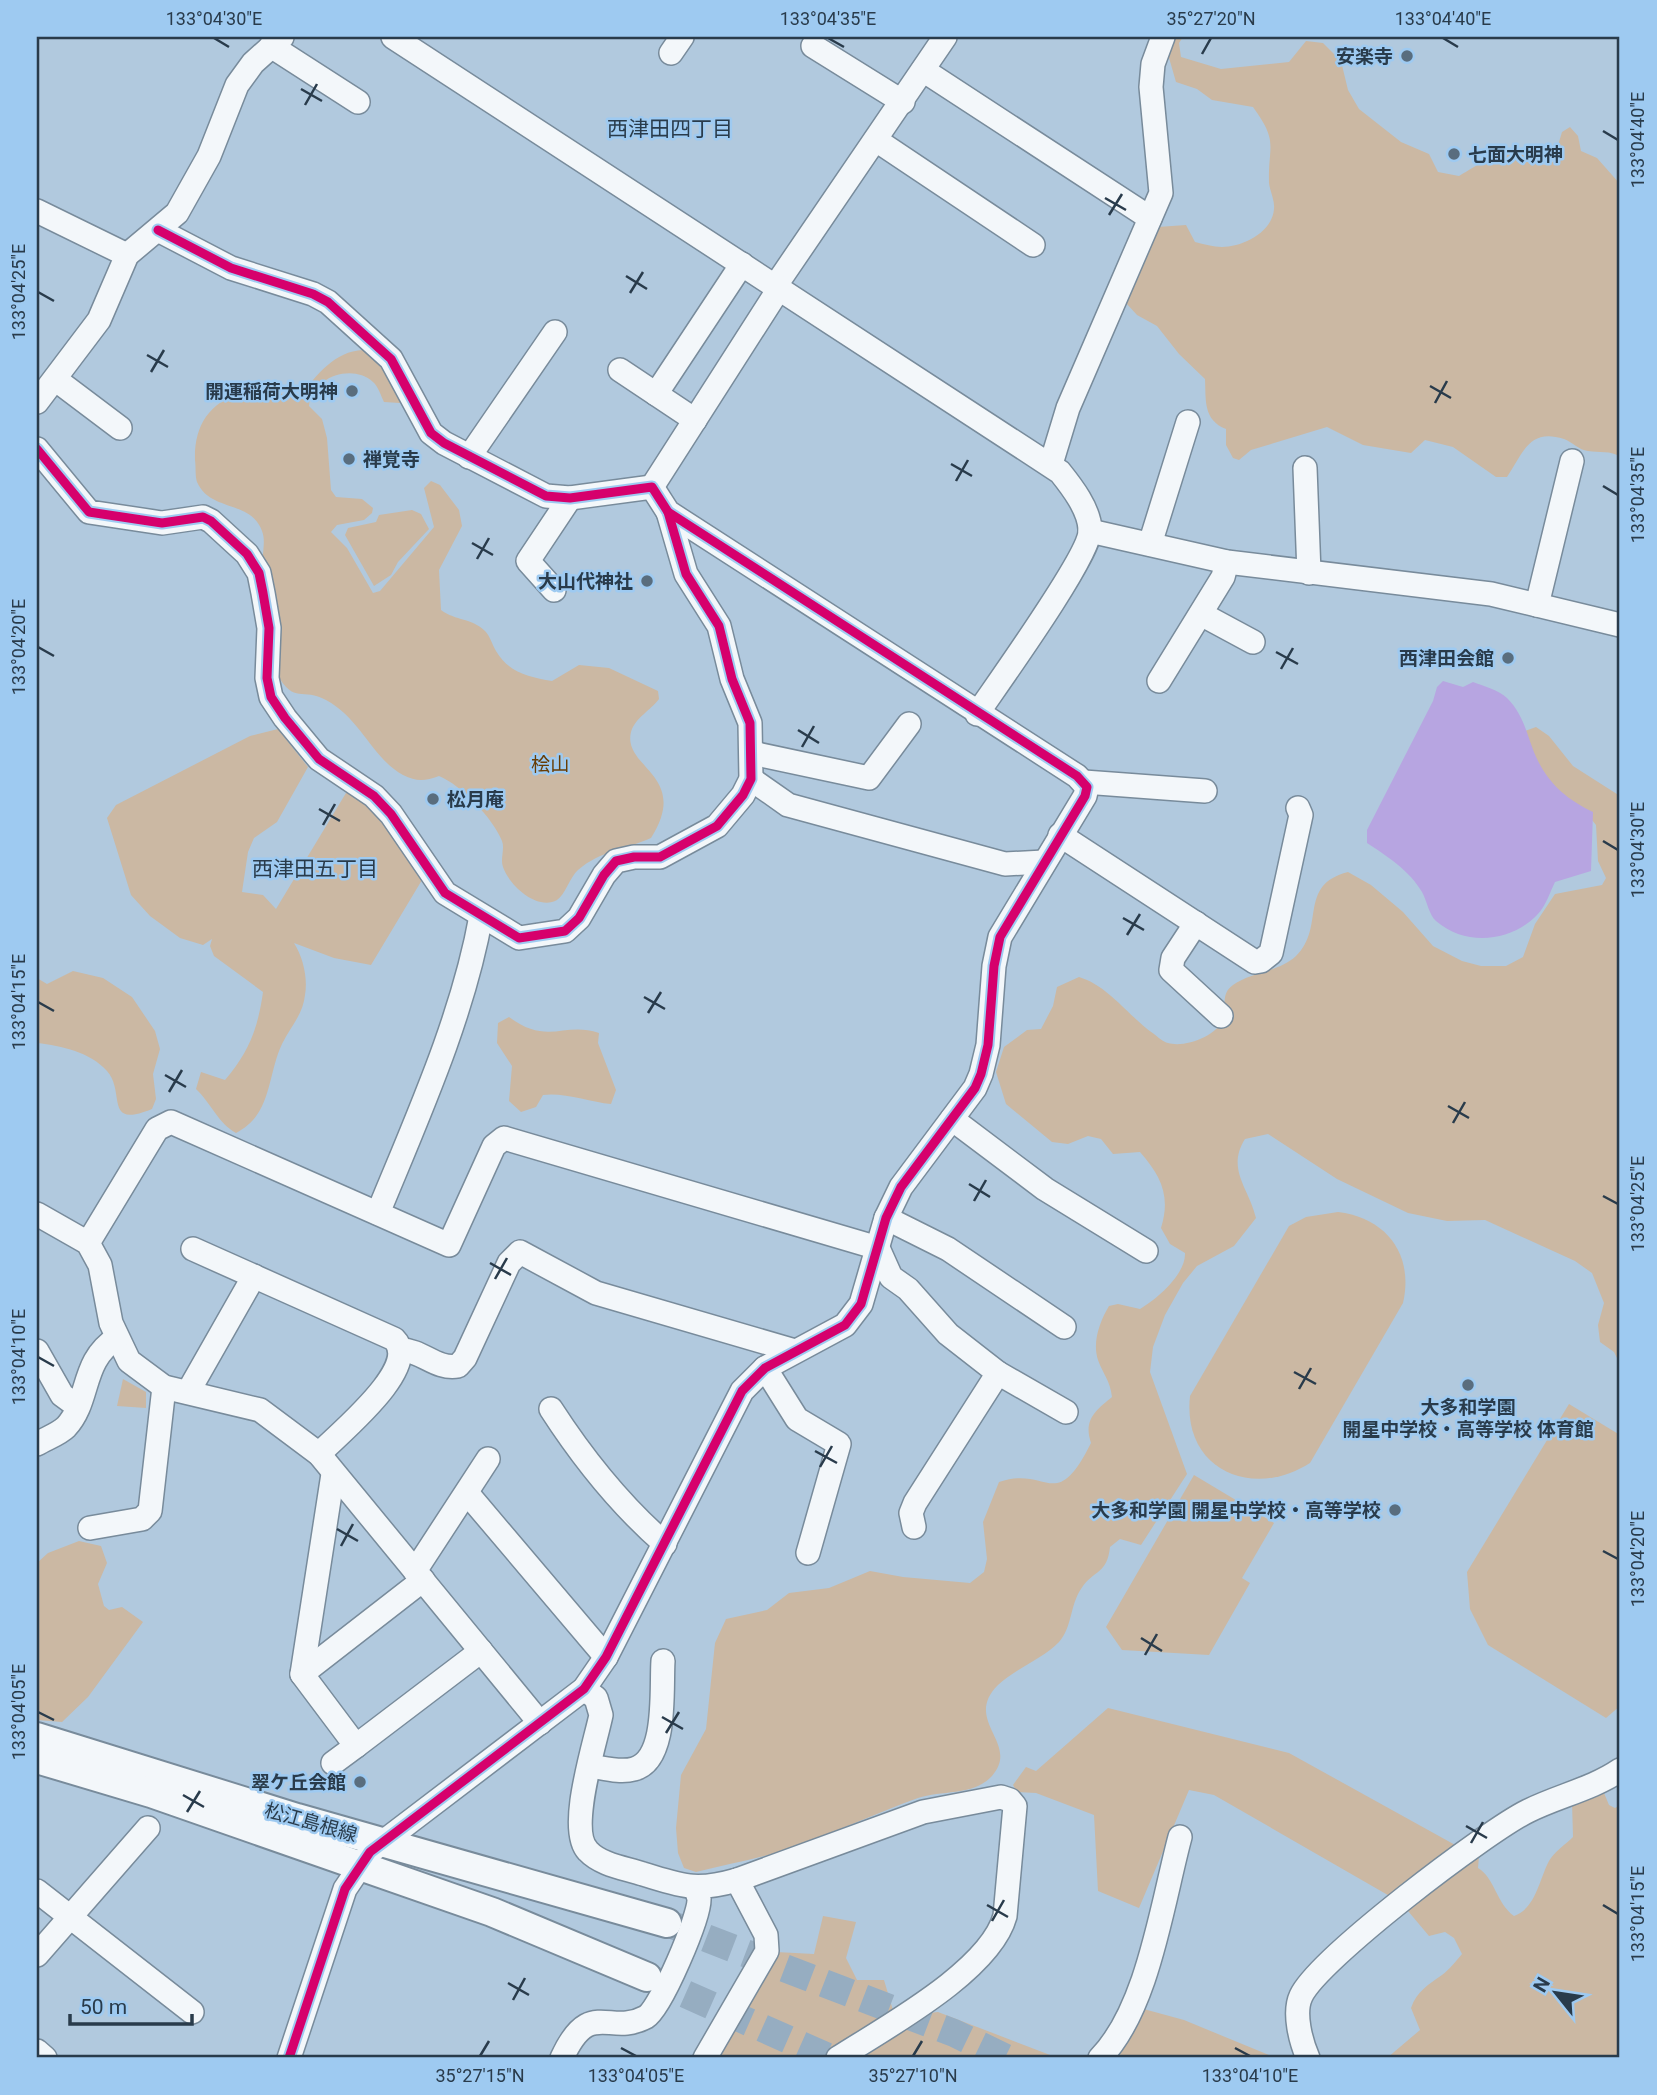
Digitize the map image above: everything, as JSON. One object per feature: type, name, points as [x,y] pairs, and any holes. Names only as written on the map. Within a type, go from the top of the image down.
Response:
[{"type":"main road","name":"松江島根線","points":[[37,1737],[382,1843],[667,1923]]},
{"type":"main road","name":"松江島根線","points":[[37,1759],[151,1793],[492,1912],[647,1977]]},
{"type":"street","points":[[393,37],[1051,464],[1074,491],[1090,531],[1086,545],[1056,596],[977,714]]},
{"type":"street","points":[[158,230],[231,268],[313,294],[328,302],[391,359],[431,433],[469,457],[537,493],[570,498],[652,487],[778,286],[945,37]]},
{"type":"street","points":[[1051,464],[1068,408],[1161,193],[1151,88],[1153,64],[1163,37]]},
{"type":"street","points":[[37,402],[99,320],[127,255],[177,213],[209,156],[237,85],[253,62],[276,41],[358,102]]},
{"type":"street","points":[[813,46],[903,102]]},
{"type":"street","points":[[923,70],[1150,218]]},
{"type":"street","points":[[876,140],[1033,245]]},
{"type":"street","points":[[37,211],[127,255]]},
{"type":"street","points":[[656,394],[742,264]]},
{"type":"street","points":[[469,457],[555,332]]},
{"type":"street","points":[[620,370],[695,420]]},
{"type":"street","points":[[55,379],[120,428]]},
{"type":"street","points":[[1150,544],[1188,422]]},
{"type":"street","points":[[37,449],[89,512],[162,523],[203,517],[247,554],[259,573],[269,628],[267,678],[271,697],[299,738],[319,759],[362,786],[391,814],[445,893],[519,938],[565,931],[579,918],[604,875],[616,861],[660,857],[717,826],[743,795],[751,779],[750,723],[732,678],[723,638],[714,617],[687,574],[668,512],[652,487]]},
{"type":"street","points":[[1537,605],[1572,461]]},
{"type":"street","points":[[1305,468],[1309,573]]},
{"type":"street","points":[[554,590],[528,561],[570,498]]},
{"type":"street","points":[[668,512],[1084,782],[1205,791]]},
{"type":"street","points":[[1090,531],[1227,562],[1463,589],[1620,624]]},
{"type":"street","points":[[1159,681],[1223,577],[1227,562]]},
{"type":"street","points":[[1200,614],[1253,642]]},
{"type":"street","points":[[752,753],[869,778],[909,724]]},
{"type":"street","points":[[751,779],[789,805],[1005,864],[1044,862]]},
{"type":"street","points":[[289,2058],[345,1889],[360,1866],[382,1843],[584,1689],[606,1657],[736,1400],[748,1382],[765,1368],[850,1320],[865,1296],[886,1218],[901,1187],[952,1119],[981,1074],[988,1045],[994,967],[1000,937],[1084,796],[1084,782]]},
{"type":"street","points":[[1060,835],[1255,961],[1267,958],[1271,953],[1301,816],[1298,808]]},
{"type":"street","points":[[378,1213],[434,1075],[477,942],[481,916]]},
{"type":"street","points":[[1196,923],[1170,966],[1174,973],[1221,1016]]},
{"type":"street","points":[[952,1119],[1045,1189],[1146,1251]]},
{"type":"street","points":[[88,1243],[157,1129],[166,1122],[177,1123],[213,1138],[449,1245],[494,1146],[504,1138],[878,1248],[891,1277],[908,1289],[948,1334],[998,1373],[1066,1412]]},
{"type":"street","points":[[37,1214],[88,1243],[100,1265],[111,1323],[129,1361],[164,1387],[260,1410],[319,1454],[540,1723]]},
{"type":"street","points":[[886,1218],[948,1249],[1064,1327]]},
{"type":"street","points":[[193,1248],[394,1339],[401,1350]]},
{"type":"street","points":[[401,1350],[410,1350],[446,1367],[458,1366],[465,1358],[509,1262],[520,1252],[596,1293],[795,1351]]},
{"type":"street","points":[[188,1392],[254,1276]]},
{"type":"street","points":[[37,1444],[66,1427],[95,1358],[105,1346],[117,1338]]},
{"type":"street","points":[[319,1454],[388,1385],[401,1350]]},
{"type":"street","points":[[37,1351],[62,1395],[77,1406]]},
{"type":"street","points":[[765,1368],[797,1419],[839,1444],[808,1553]]},
{"type":"street","points":[[914,1527],[911,1513],[915,1503],[998,1373]]},
{"type":"street","points":[[90,1528],[142,1519],[150,1511],[164,1387]]},
{"type":"street","points":[[551,1409],[588,1465],[628,1513],[665,1544]]},
{"type":"street","points":[[302,1674],[419,1576],[488,1459]]},
{"type":"street","points":[[333,1474],[302,1674],[356,1746]]},
{"type":"street","points":[[467,1493],[606,1657]]},
{"type":"street","points":[[333,1763],[481,1651]]},
{"type":"street","points":[[590,1766],[627,1770],[640,1767],[652,1757],[659,1739],[663,1661]]},
{"type":"street","points":[[584,1689],[601,1706],[578,1824],[579,1836],[588,1852],[605,1862],[696,1889],[737,1880],[936,1808],[1000,1797],[1015,1805],[1005,1916],[1000,1933],[990,1949],[924,2003],[838,2058]]},
{"type":"street","points":[[1308,2058],[1298,2015],[1301,1996],[1350,1944],[1474,1845],[1516,1818],[1620,1770]]},
{"type":"street","points":[[37,1955],[148,1828]]},
{"type":"street","points":[[1100,2058],[1116,2042],[1137,2000],[1180,1837]]},
{"type":"street","points":[[705,2058],[767,1951],[766,1935],[737,1880]]},
{"type":"street","points":[[562,2058],[580,2030],[592,2022],[639,2020],[653,2012],[666,1992],[698,1908],[696,1889]]},
{"type":"street","points":[[37,1891],[192,2012]]},
{"type":"street","points":[[37,2051],[45,2058]]},
{"type":"green space","points":[[1169,37],[1183,37],[1179,43],[1181,57],[1221,69],[1289,62],[1306,41],[1323,43],[1341,61],[1348,90],[1359,109],[1401,142],[1429,154],[1438,172],[1459,176],[1490,158],[1510,153],[1532,158],[1544,165],[1553,162],[1562,132],[1570,127],[1578,136],[1581,151],[1597,158],[1620,184],[1620,457],[1585,450],[1564,439],[1543,437],[1529,444],[1507,477],[1496,477],[1453,447],[1425,440],[1411,453],[1363,445],[1327,427],[1251,450],[1239,460],[1233,458],[1226,445],[1226,429],[1213,420],[1207,408],[1205,379],[1179,354],[1157,326],[1137,315],[1126,303],[1132,282],[1158,227],[1186,225],[1195,242],[1219,247],[1247,241],[1262,232],[1272,218],[1274,209],[1269,183],[1269,137],[1253,107],[1212,100],[1197,89],[1176,82],[1165,44]]},
{"type":"green space","name":"桧山","points":[[363,350],[385,365],[402,399],[400,403],[384,402],[375,384],[364,376],[344,374],[334,376],[317,387],[309,406],[322,419],[327,438],[331,490],[336,497],[362,499],[373,508],[372,513],[364,520],[337,525],[331,532],[347,548],[373,593],[380,591],[434,527],[424,488],[431,481],[440,485],[459,510],[462,526],[439,570],[441,610],[480,627],[487,633],[501,658],[513,669],[528,676],[552,681],[579,665],[609,668],[658,691],[659,699],[640,718],[631,732],[631,744],[636,755],[660,786],[663,800],[661,817],[651,838],[604,854],[586,864],[572,877],[557,900],[541,902],[517,888],[503,867],[503,844],[498,832],[466,794],[439,776],[421,780],[403,775],[383,759],[338,708],[318,696],[294,692],[283,683],[277,674],[266,604],[262,531],[257,521],[249,514],[211,498],[197,482],[197,437],[205,418],[220,403],[249,390],[300,397],[335,360],[353,351]]},
{"type":"green space","points":[[412,510],[421,514],[429,529],[398,562],[391,575],[374,586],[345,535],[348,528],[376,522],[379,515]]},
{"type":"green space","points":[[1536,727],[1549,736],[1573,766],[1620,796],[1620,1364],[1614,1352],[1600,1342],[1598,1325],[1604,1303],[1592,1273],[1575,1261],[1485,1220],[1447,1221],[1408,1213],[1337,1179],[1268,1134],[1245,1139],[1240,1150],[1238,1169],[1256,1218],[1234,1246],[1197,1266],[1183,1283],[1165,1315],[1153,1347],[1150,1372],[1187,1474],[1141,1545],[1120,1539],[1110,1547],[1106,1563],[1077,1595],[1066,1630],[1059,1642],[1005,1679],[989,1698],[986,1710],[988,1721],[1000,1753],[999,1764],[992,1776],[976,1787],[918,1798],[782,1851],[696,1872],[684,1868],[678,1853],[676,1828],[681,1775],[706,1729],[715,1643],[726,1619],[767,1610],[789,1593],[829,1588],[870,1571],[970,1583],[984,1572],[987,1559],[983,1522],[999,1482],[1016,1478],[1059,1482],[1079,1465],[1091,1443],[1089,1428],[1092,1416],[1112,1397],[1096,1353],[1096,1339],[1109,1306],[1118,1304],[1140,1309],[1169,1285],[1181,1269],[1185,1253],[1170,1244],[1161,1228],[1165,1206],[1159,1178],[1140,1152],[1113,1154],[1101,1139],[1088,1136],[1068,1144],[1052,1142],[1006,1104],[996,1072],[1004,1047],[1027,1030],[1041,1029],[1053,1006],[1057,987],[1079,977],[1100,987],[1166,1042],[1183,1044],[1200,1039],[1220,1025],[1225,997],[1233,985],[1282,965],[1296,956],[1305,945],[1317,897],[1323,887],[1332,878],[1348,872],[1371,885],[1403,912],[1433,946],[1462,961],[1481,966],[1506,966],[1523,957],[1535,924],[1555,894],[1602,885],[1606,878],[1598,861],[1596,825],[1588,815],[1556,794],[1537,765],[1525,731]]},
{"type":"green space","points":[[278,729],[308,767],[277,822],[254,838],[248,852],[242,892],[263,895],[276,909],[349,788],[365,798],[421,870],[422,880],[371,965],[334,958],[294,943],[305,975],[304,1002],[277,1056],[262,1105],[248,1125],[236,1133],[224,1124],[196,1089],[201,1072],[225,1080],[240,1060],[255,1028],[263,992],[214,956],[210,946],[212,939],[203,945],[180,938],[150,916],[131,895],[107,818],[116,805],[250,736]]},
{"type":"green space","points":[[73,971],[103,978],[132,997],[155,1031],[160,1049],[153,1074],[156,1099],[152,1109],[137,1114],[121,1111],[112,1079],[100,1064],[75,1051],[37,1043],[37,978],[47,984]]},
{"type":"green space","points":[[509,1017],[523,1026],[545,1032],[587,1030],[599,1033],[598,1043],[616,1090],[611,1104],[551,1094],[543,1095],[536,1107],[521,1112],[509,1101],[512,1066],[497,1043],[498,1023]]},
{"type":"green space","points":[[1338,1212],[1370,1222],[1393,1242],[1404,1269],[1403,1303],[1310,1463],[1288,1474],[1266,1479],[1244,1478],[1225,1471],[1209,1459],[1197,1443],[1190,1422],[1190,1396],[1289,1226],[1306,1217]]},
{"type":"green space","points":[[123,1379],[146,1392],[146,1408],[117,1406]]},
{"type":"green space","points":[[1569,1404],[1620,1435],[1620,1706],[1606,1718],[1488,1645],[1470,1609],[1467,1572]]},
{"type":"green space","points":[[1194,1475],[1274,1523],[1242,1578],[1250,1583],[1209,1655],[1122,1650],[1106,1627]]},
{"type":"green space","points":[[79,1541],[101,1546],[107,1563],[98,1584],[104,1606],[109,1610],[122,1607],[143,1622],[88,1697],[62,1722],[37,1720],[37,1563],[48,1553]]},
{"type":"green space","points":[[1108,1708],[1289,1753],[1457,1846],[1393,1898],[1214,1795],[1189,1790],[1139,1908],[1098,1891],[1094,1815],[1036,1793],[1017,1792],[1013,1785],[1026,1767],[1036,1771]]},
{"type":"green space","points":[[1597,1788],[1604,1793],[1609,1805],[1615,1808],[1620,1805],[1620,2058],[1387,2058],[1420,2030],[1411,2008],[1416,1997],[1447,1971],[1462,1954],[1454,1938],[1445,1932],[1429,1936],[1408,1911],[1409,1901],[1479,1856],[1478,1868],[1484,1872],[1508,1911],[1514,1916],[1521,1912],[1536,1893],[1551,1858],[1573,1837],[1572,1802]]},
{"type":"green space","points":[[823,1916],[856,1922],[846,1958],[857,1980],[884,1980],[895,2017],[938,2012],[1058,2058],[711,2058],[776,1952],[814,1954]]},
{"type":"green space","points":[[1140,2008],[1184,2020],[1276,2058],[1114,2058]]},
{"type":"shaded area","points":[[1443,681],[1463,687],[1473,682],[1504,695],[1518,713],[1538,761],[1549,778],[1568,797],[1593,812],[1591,871],[1555,882],[1537,915],[1502,936],[1474,938],[1461,935],[1436,921],[1422,892],[1411,877],[1367,843],[1367,830],[1433,701],[1437,687]]},
{"type":"tunnel","points":[[667,1923],[954,2033],[1006,2058]]},
{"type":"tunnel","points":[[647,1977],[830,2058]]},
{"type":"cycle path","points":[[158,230],[231,268],[313,294],[328,302],[391,359],[431,433],[444,443],[546,496],[570,498],[652,487],[668,512],[1077,776],[1087,787],[1085,796],[1000,937],[994,966],[988,1045],[981,1074],[975,1088],[901,1187],[886,1218],[861,1304],[845,1325],[765,1368],[742,1391],[606,1657],[584,1689],[370,1852],[345,1889],[289,2058]]},
{"type":"cycle path","points":[[37,449],[89,512],[162,523],[203,517],[247,554],[259,573],[269,628],[267,678],[271,697],[285,718],[319,759],[374,796],[391,814],[445,893],[519,938],[565,931],[579,918],[604,875],[616,861],[634,857],[660,857],[717,826],[743,795],[751,779],[750,723],[732,679],[719,626],[686,574],[668,512]]},
{"type":"place","name":"安楽寺","points":[[1407,56]]},
{"type":"place","name":"七面大明神","points":[[1454,154]]},
{"type":"place","name":"開運稲荷大明神","points":[[352,391]]},
{"type":"place","name":"禅覚寺","points":[[349,459]]},
{"type":"place","name":"大山代神社","points":[[647,581]]},
{"type":"place","name":"西津田会館","points":[[1508,658]]},
{"type":"place","name":"松月庵","points":[[433,799]]},
{"type":"place","name":"大多和学園 開星中学校・高等学校 体育館","points":[[1468,1385]]},
{"type":"place","name":"大多和学園 開星中学校・高等学校","points":[[1395,1510]]},
{"type":"place","name":"翠ケ丘会館","points":[[360,1782]]},
{"type":"district","name":"西津田四丁目","points":[[670,129]]},
{"type":"district","name":"西津田五丁目","points":[[315,869]]}]
